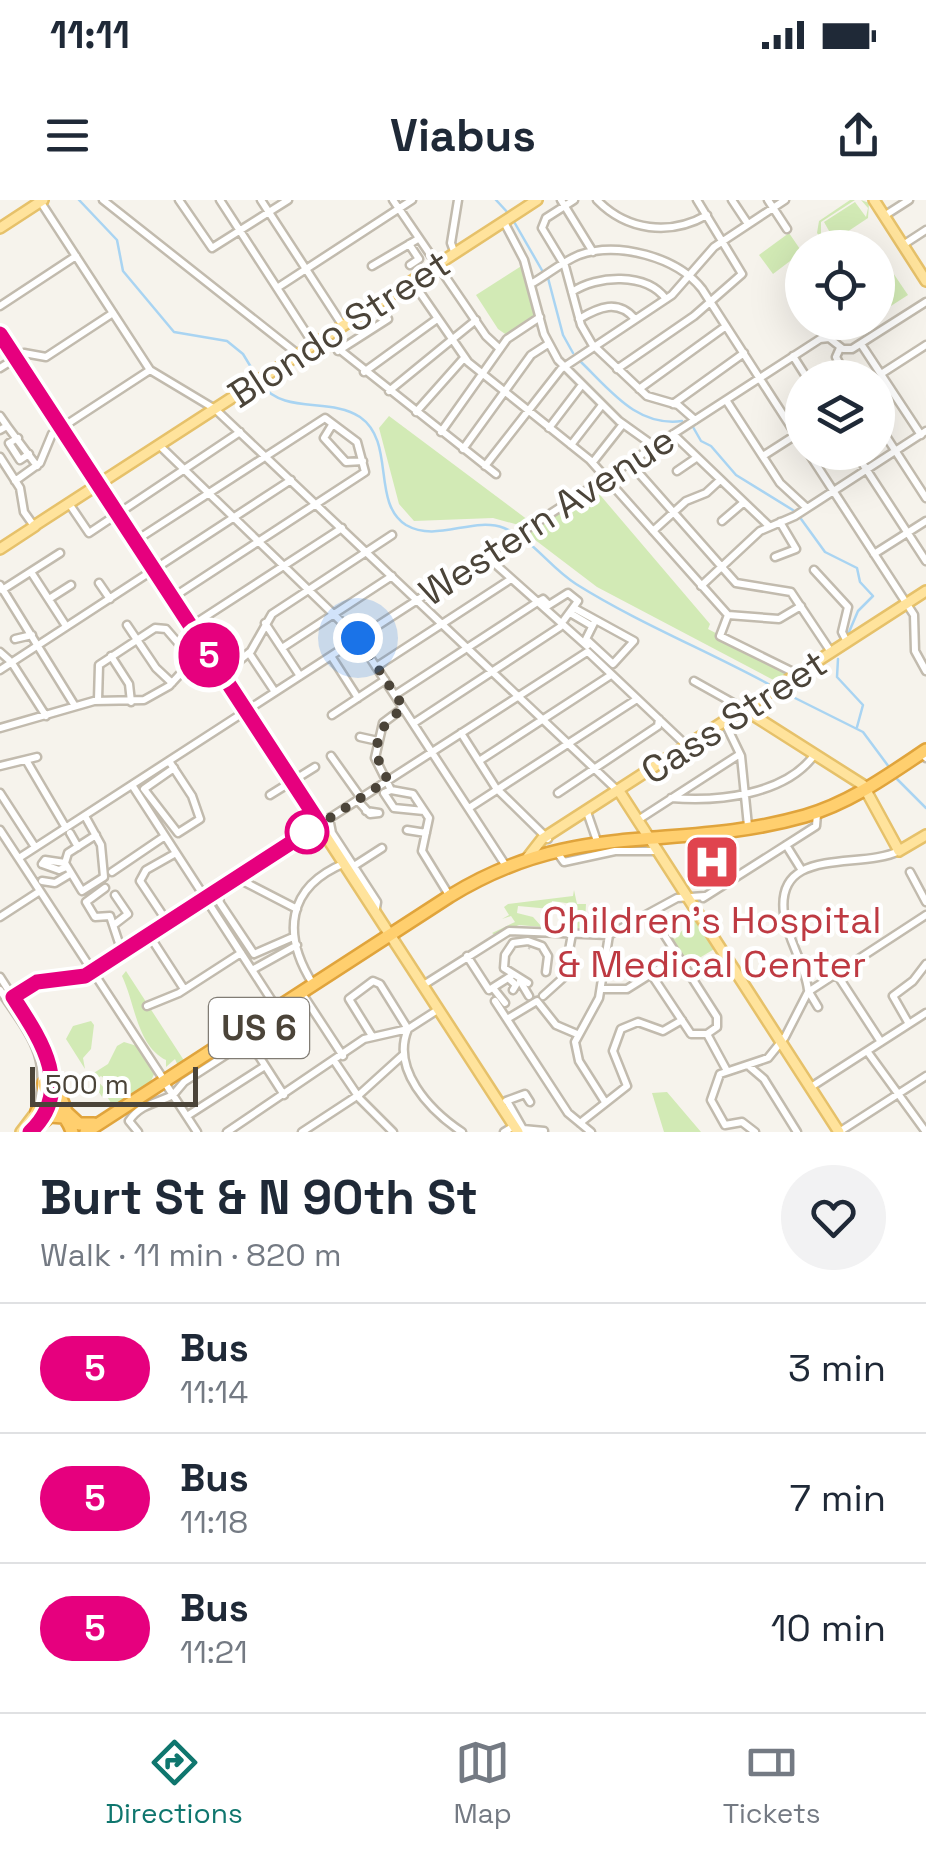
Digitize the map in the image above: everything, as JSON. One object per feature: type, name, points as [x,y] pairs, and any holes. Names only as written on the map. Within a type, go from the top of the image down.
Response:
[{"type":"highway","name":"US 6","points":[[168,1087],[264,1016],[273,1002],[315,983],[530,859],[815,820],[926,756]]},
{"type":"highway","name":"US 6","points":[[86,1132],[104,1126],[229,1049],[450,896],[506,866],[597,841],[653,843],[748,826],[815,820]]},
{"type":"highway","points":[[229,1049],[273,1002]]},
{"type":"highway","points":[[48,1080],[49,1102]]},
{"type":"highway","points":[[48,1080],[72,1132]]},
{"type":"highway","points":[[37,1111],[49,1102]]},
{"type":"highway","points":[[49,1102],[84,1126],[104,1126]]},
{"type":"highway","points":[[30,1132],[50,1116],[65,1112]]},
{"type":"main road","name":"Blondo Street","points":[[0,548],[538,200]]},
{"type":"main road","points":[[876,200],[925,274]]},
{"type":"main road","points":[[0,228],[40,202]]},
{"type":"main road","points":[[886,215],[925,274]]},
{"type":"main road","points":[[0,334],[290,782],[322,822],[392,938],[504,1103],[516,1129]]},
{"type":"main road","points":[[0,342],[14,359]]},
{"type":"main road","name":"Blondo Street","points":[[34,526],[96,486]]},
{"type":"main road","points":[[115,515],[189,627]]},
{"type":"main road","name":"Cass Street","points":[[530,859],[547,838],[926,593]]},
{"type":"main road","points":[[203,649],[244,712]]},
{"type":"main road","points":[[745,710],[868,791],[900,851],[926,835]]},
{"type":"main road","points":[[619,791],[839,1132]]},
{"type":"main road","points":[[347,865],[392,938]]},
{"type":"main road","points":[[20,1132],[37,1111]]},
{"type":"street","points":[[103,200],[299,354]]},
{"type":"street","points":[[179,200],[212,248],[288,200]]},
{"type":"street","points":[[220,200],[314,345]]},
{"type":"street","points":[[261,200],[343,326]]},
{"type":"street","points":[[392,200],[500,349]]},
{"type":"street","points":[[278,288],[412,200]]},
{"type":"street","points":[[455,254],[451,243],[458,200]]},
{"type":"street","points":[[574,200],[563,203],[544,220],[545,234],[564,264],[579,320],[594,346],[640,389],[655,400],[673,404],[695,420]]},
{"type":"street","points":[[598,200],[620,218],[653,228],[677,227],[707,215]]},
{"type":"street","points":[[617,368],[740,278],[742,269],[697,200]]},
{"type":"street","points":[[732,200],[748,224]]},
{"type":"street","points":[[485,466],[563,367],[666,299],[724,240],[771,204],[786,200]]},
{"type":"street","points":[[886,215],[910,200]]},
{"type":"street","points":[[40,202],[150,370],[215,409],[619,791]]},
{"type":"street","points":[[563,203],[593,252]]},
{"type":"street","points":[[771,204],[787,228]]},
{"type":"street","points":[[509,219],[548,344],[581,386],[622,424],[654,446]]},
{"type":"street","points":[[906,242],[926,230]]},
{"type":"street","points":[[372,266],[418,239]]},
{"type":"street","points":[[409,244],[419,259],[410,265]]},
{"type":"street","points":[[531,284],[593,252],[620,251],[663,261],[690,275],[785,413]]},
{"type":"street","points":[[0,306],[76,256]]},
{"type":"street","points":[[572,292],[586,282],[610,278],[653,287],[666,299]]},
{"type":"street","points":[[412,281],[464,358],[592,462],[728,615],[779,618],[801,606]]},
{"type":"street","name":"Western Avenue","points":[[18,858],[68,831],[83,816],[132,785],[171,765],[244,712],[824,337],[841,348],[861,343],[926,302]]},
{"type":"street","points":[[579,320],[606,306],[626,310],[635,319]]},
{"type":"street","points":[[0,368],[24,353],[46,357],[113,313]]},
{"type":"street","points":[[441,432],[513,333],[540,317]]},
{"type":"street","points":[[364,372],[437,318]]},
{"type":"street","points":[[338,352],[388,319]]},
{"type":"street","points":[[389,391],[449,338],[476,320]]},
{"type":"street","points":[[640,389],[726,326]]},
{"type":"street","points":[[326,338],[338,352],[496,474]]},
{"type":"street","points":[[861,343],[873,360]]},
{"type":"street","points":[[463,449],[532,353],[548,344]]},
{"type":"street","points":[[895,365],[926,345]]},
{"type":"street","points":[[838,360],[841,348]]},
{"type":"street","points":[[673,404],[744,353]]},
{"type":"street","points":[[793,356],[796,360]]},
{"type":"street","points":[[416,412],[464,358]]},
{"type":"street","points":[[15,481],[37,466],[48,439],[59,429],[150,370]]},
{"type":"street","points":[[549,428],[581,386]]},
{"type":"street","points":[[895,393],[923,433],[895,451],[923,487],[926,498]]},
{"type":"street","points":[[726,400],[801,512]]},
{"type":"street","points":[[571,445],[602,405]]},
{"type":"street","points":[[0,416],[3,428],[18,438],[37,466]]},
{"type":"street","points":[[135,541],[325,418],[356,440],[365,472],[172,598]]},
{"type":"street","points":[[592,462],[622,424]]},
{"type":"street","points":[[332,425],[324,438],[327,444],[346,462],[363,461]]},
{"type":"street","points":[[70,505],[90,533],[240,432]]},
{"type":"street","points":[[673,434],[769,526]]},
{"type":"street","points":[[762,456],[785,442]]},
{"type":"street","points":[[159,445],[358,638],[506,866]]},
{"type":"street","points":[[0,458],[15,481],[34,526]]},
{"type":"street","points":[[677,471],[696,458]]},
{"type":"street","points":[[629,462],[739,585],[788,590],[832,654]]},
{"type":"street","points":[[819,470],[907,604],[917,623],[916,653],[926,671]]},
{"type":"street","points":[[701,586],[769,526],[801,512],[867,470],[926,561]]},
{"type":"street","points":[[0,670],[291,480]]},
{"type":"street","points":[[652,531],[718,481]]},
{"type":"street","points":[[722,521],[743,503]]},
{"type":"street","points":[[874,554],[926,521]]},
{"type":"street","points":[[775,557],[796,550],[780,522]]},
{"type":"street","points":[[189,627],[342,528]]},
{"type":"street","points":[[222,674],[249,653],[265,623],[392,535]]},
{"type":"street","points":[[60,553],[1,589],[75,706]]},
{"type":"street","points":[[485,556],[536,604],[634,641],[612,664],[586,649]]},
{"type":"street","points":[[814,570],[848,607],[842,632],[847,644]]},
{"type":"street","points":[[31,572],[66,626]]},
{"type":"street","points":[[282,648],[392,576]]},
{"type":"street","points":[[376,667],[510,579]]},
{"type":"street","points":[[100,582],[110,599]]},
{"type":"street","points":[[49,600],[71,585]]},
{"type":"street","points":[[395,695],[543,600],[549,605],[568,593],[578,600],[567,617],[493,672],[414,723]]},
{"type":"street","points":[[728,615],[720,636],[798,675]]},
{"type":"street","points":[[567,617],[576,640],[688,747]]},
{"type":"street","points":[[265,623],[300,676]]},
{"type":"street","points":[[586,649],[586,636],[594,623]]},
{"type":"street","points":[[127,624],[172,683]]},
{"type":"street","points":[[98,700],[96,671],[111,656],[154,628],[166,629],[192,658]]},
{"type":"street","points":[[15,638],[32,635]]},
{"type":"street","points":[[0,728],[98,700],[131,702],[149,698],[172,683],[203,649]]},
{"type":"street","points":[[13,997],[37,982],[75,980],[92,971],[586,649]]},
{"type":"street","points":[[0,652],[46,716]]},
{"type":"street","points":[[249,653],[275,692]]},
{"type":"street","points":[[111,656],[128,684],[131,702]]},
{"type":"street","points":[[330,656],[358,698]]},
{"type":"street","points":[[479,761],[611,674]]},
{"type":"street","points":[[332,715],[385,680]]},
{"type":"street","points":[[694,681],[745,710]]},
{"type":"street","points":[[469,808],[637,699]]},
{"type":"street","points":[[391,790],[375,760],[378,741],[383,722],[404,708]]},
{"type":"street","points":[[558,793],[658,722]]},
{"type":"street","points":[[724,723],[740,754],[748,826]]},
{"type":"street","points":[[460,733],[498,789],[547,838]]},
{"type":"street","points":[[360,737],[378,741]]},
{"type":"street","points":[[638,820],[740,754]]},
{"type":"street","points":[[672,798],[764,790],[802,769],[815,754]]},
{"type":"street","points":[[330,756],[366,812]]},
{"type":"street","points":[[0,766],[37,757]]},
{"type":"street","points":[[26,760],[78,846]]},
{"type":"street","points":[[132,785],[178,834],[200,819],[192,796],[171,765],[141,792]]},
{"type":"street","points":[[270,795],[315,766]]},
{"type":"street","points":[[688,787],[691,798]]},
{"type":"street","points":[[141,792],[273,1002]]},
{"type":"street","points":[[0,793],[36,848]]},
{"type":"street","points":[[424,811],[394,808],[384,793],[412,793],[424,811],[430,820],[424,856],[450,896]]},
{"type":"street","points":[[587,812],[597,841]]},
{"type":"street","points":[[83,816],[96,835],[104,877],[82,891],[67,868],[67,854],[96,835]]},
{"type":"street","points":[[424,984],[498,936],[525,928],[608,936],[651,914],[706,896],[786,845],[815,820]]},
{"type":"street","points":[[0,830],[197,1132]]},
{"type":"street","points":[[407,830],[426,833]]},
{"type":"street","points":[[112,872],[166,836]]},
{"type":"street","points":[[786,845],[802,870]]},
{"type":"street","points":[[315,983],[295,942],[297,909],[314,884],[382,848]]},
{"type":"street","points":[[818,1007],[808,992],[784,898],[790,881],[802,870],[900,851]]},
{"type":"street","points":[[168,923],[141,889],[140,878],[146,870],[176,853]]},
{"type":"street","points":[[252,970],[295,942],[305,902],[319,884],[347,865]]},
{"type":"street","points":[[0,915],[40,887],[55,883],[67,868]]},
{"type":"street","points":[[910,872],[926,902]]},
{"type":"street","points":[[237,878],[297,909]]},
{"type":"street","points":[[105,888],[86,902],[94,916],[107,914],[122,952]]},
{"type":"street","points":[[218,890],[220,904],[254,955],[295,942]]},
{"type":"street","points":[[114,924],[128,915],[115,896]]},
{"type":"street","points":[[651,914],[718,1017],[717,1027],[694,1036],[651,974]]},
{"type":"street","points":[[755,1132],[742,1122],[723,1128],[711,1097],[714,1083],[726,1070],[768,1058],[782,1042],[808,992],[926,916]]},
{"type":"street","points":[[507,1019],[532,992],[564,977],[572,934]]},
{"type":"street","points":[[149,935],[184,989]]},
{"type":"street","points":[[498,936],[509,948]]},
{"type":"street","points":[[604,1102],[577,1058],[577,1034],[601,989],[608,936]]},
{"type":"street","points":[[509,948],[537,946],[548,968]]},
{"type":"street","points":[[495,964],[504,960],[509,948]]},
{"type":"street","points":[[147,1006],[184,989],[241,953]]},
{"type":"street","points":[[467,956],[496,987],[505,1004]]},
{"type":"street","points":[[601,989],[623,991],[678,957]]},
{"type":"street","points":[[504,960],[516,985],[514,990]]},
{"type":"street","points":[[908,1024],[893,996],[926,964]]},
{"type":"street","points":[[836,973],[880,1042]]},
{"type":"street","points":[[0,977],[44,1046],[48,1080],[37,1111]]},
{"type":"street","points":[[513,978],[532,992],[556,1025],[577,1034]]},
{"type":"street","points":[[496,987],[513,978]]},
{"type":"street","points":[[302,1132],[358,1096],[403,1055],[408,1028],[376,982],[350,996],[372,1036]]},
{"type":"street","points":[[0,990],[38,1048],[48,1080]]},
{"type":"street","points":[[305,998],[343,1056]]},
{"type":"street","points":[[494,1001],[568,1113],[591,1132]]},
{"type":"street","points":[[226,1132],[372,1036],[408,1028],[439,1009]]},
{"type":"street","points":[[810,1087],[926,1013]]},
{"type":"street","points":[[580,1124],[628,1084],[613,1051],[622,1028],[638,1022],[662,1031],[682,1020]]},
{"type":"street","points":[[706,1034],[726,1070]]},
{"type":"street","points":[[246,1036],[284,1095]]},
{"type":"street","points":[[867,1051],[926,1132]]},
{"type":"street","points":[[403,1055],[426,1100],[462,1132]]},
{"type":"street","points":[[764,1079],[768,1058]]},
{"type":"street","points":[[335,1062],[358,1096],[390,1128]]},
{"type":"street","points":[[187,1116],[265,1066]]},
{"type":"street","points":[[749,1066],[764,1079],[797,1132]]},
{"type":"street","points":[[839,1132],[926,1076]]},
{"type":"street","points":[[138,1132],[129,1121],[168,1087]]},
{"type":"street","points":[[530,1102],[525,1094],[504,1103],[523,1129],[544,1131]]},
{"type":"street","points":[[30,1132],[49,1102]]},
{"type":"street","points":[[504,1132],[516,1129]]},
{"type":"green space","points":[[855,200],[821,222],[821,230],[818,230],[819,221]]},
{"type":"green space","points":[[861,200],[869,203],[868,218],[850,230],[828,230],[824,222],[855,202],[866,217],[868,208]]},
{"type":"green space","points":[[785,236],[785,265],[773,274],[759,255]]},
{"type":"green space","points":[[523,265],[537,316],[508,336],[498,329],[476,295]]},
{"type":"green space","points":[[895,276],[908,295],[895,303]]},
{"type":"green space","points":[[389,416],[532,523],[526,527],[493,518],[414,521],[399,504],[379,428]]},
{"type":"green space","points":[[595,489],[710,624],[708,629],[794,674],[779,683],[597,587],[526,533]]},
{"type":"green space","points":[[574,890],[577,904],[586,904],[585,922],[608,925],[610,917],[611,930],[568,930],[573,904],[552,901],[551,909],[518,906],[517,913],[533,917],[542,927],[519,925],[492,933],[515,922],[511,916],[502,919],[509,915],[504,907],[508,904],[573,896]]},
{"type":"green space","points":[[689,905],[716,948],[686,966],[665,934],[674,930],[670,935],[675,939],[685,927],[689,928],[693,918]]},
{"type":"green space","points":[[126,971],[185,1062],[178,1066],[175,1059],[166,1067],[166,1060],[149,1045],[122,976]]},
{"type":"green space","points":[[91,1021],[91,1049],[83,1058],[85,1069],[66,1039],[73,1026]]},
{"type":"green space","points":[[124,1042],[137,1046],[155,1072],[151,1081],[113,1106],[106,1095],[109,1082],[101,1076],[96,1079],[104,1088],[102,1097],[89,1076],[108,1064],[117,1046]]},
{"type":"green space","points":[[667,1092],[701,1132],[664,1132],[652,1093]]},
{"type":"waterway","points":[[79,200],[117,240],[123,271],[174,332],[227,341],[243,354],[257,377]]},
{"type":"waterway","points":[[496,200],[509,214]]},
{"type":"waterway","points":[[513,220],[543,272]]},
{"type":"waterway","points":[[548,278],[563,335],[573,353]]},
{"type":"waterway","points":[[581,362],[638,413],[682,421]]},
{"type":"waterway","points":[[261,384],[282,399],[335,408],[360,417],[377,441],[389,502],[406,525],[430,531],[480,525],[504,528],[524,539],[566,577],[600,598],[772,686]]},
{"type":"waterway","points":[[693,427],[701,441],[711,446],[736,475],[796,512],[825,552],[857,568],[860,582],[873,596],[858,611],[849,632]]},
{"type":"waterway","points":[[838,659],[837,677],[863,705],[857,727]]},
{"type":"waterway","points":[[779,690],[863,732],[889,767]]},
{"type":"waterway","points":[[896,778],[926,808]]},
{"type":"bus line","name":"5","points":[[0,334],[320,824],[80,979],[37,982],[13,997],[44,1046],[51,1071],[49,1102],[30,1132]]},
{"type":"place","name":"Children's Hospital & Medical Center","points":[[712,862]]},
{"type":"route","points":[[307,832],[304,835],[388,780],[375,754],[383,722],[404,708],[358,638]]}]
